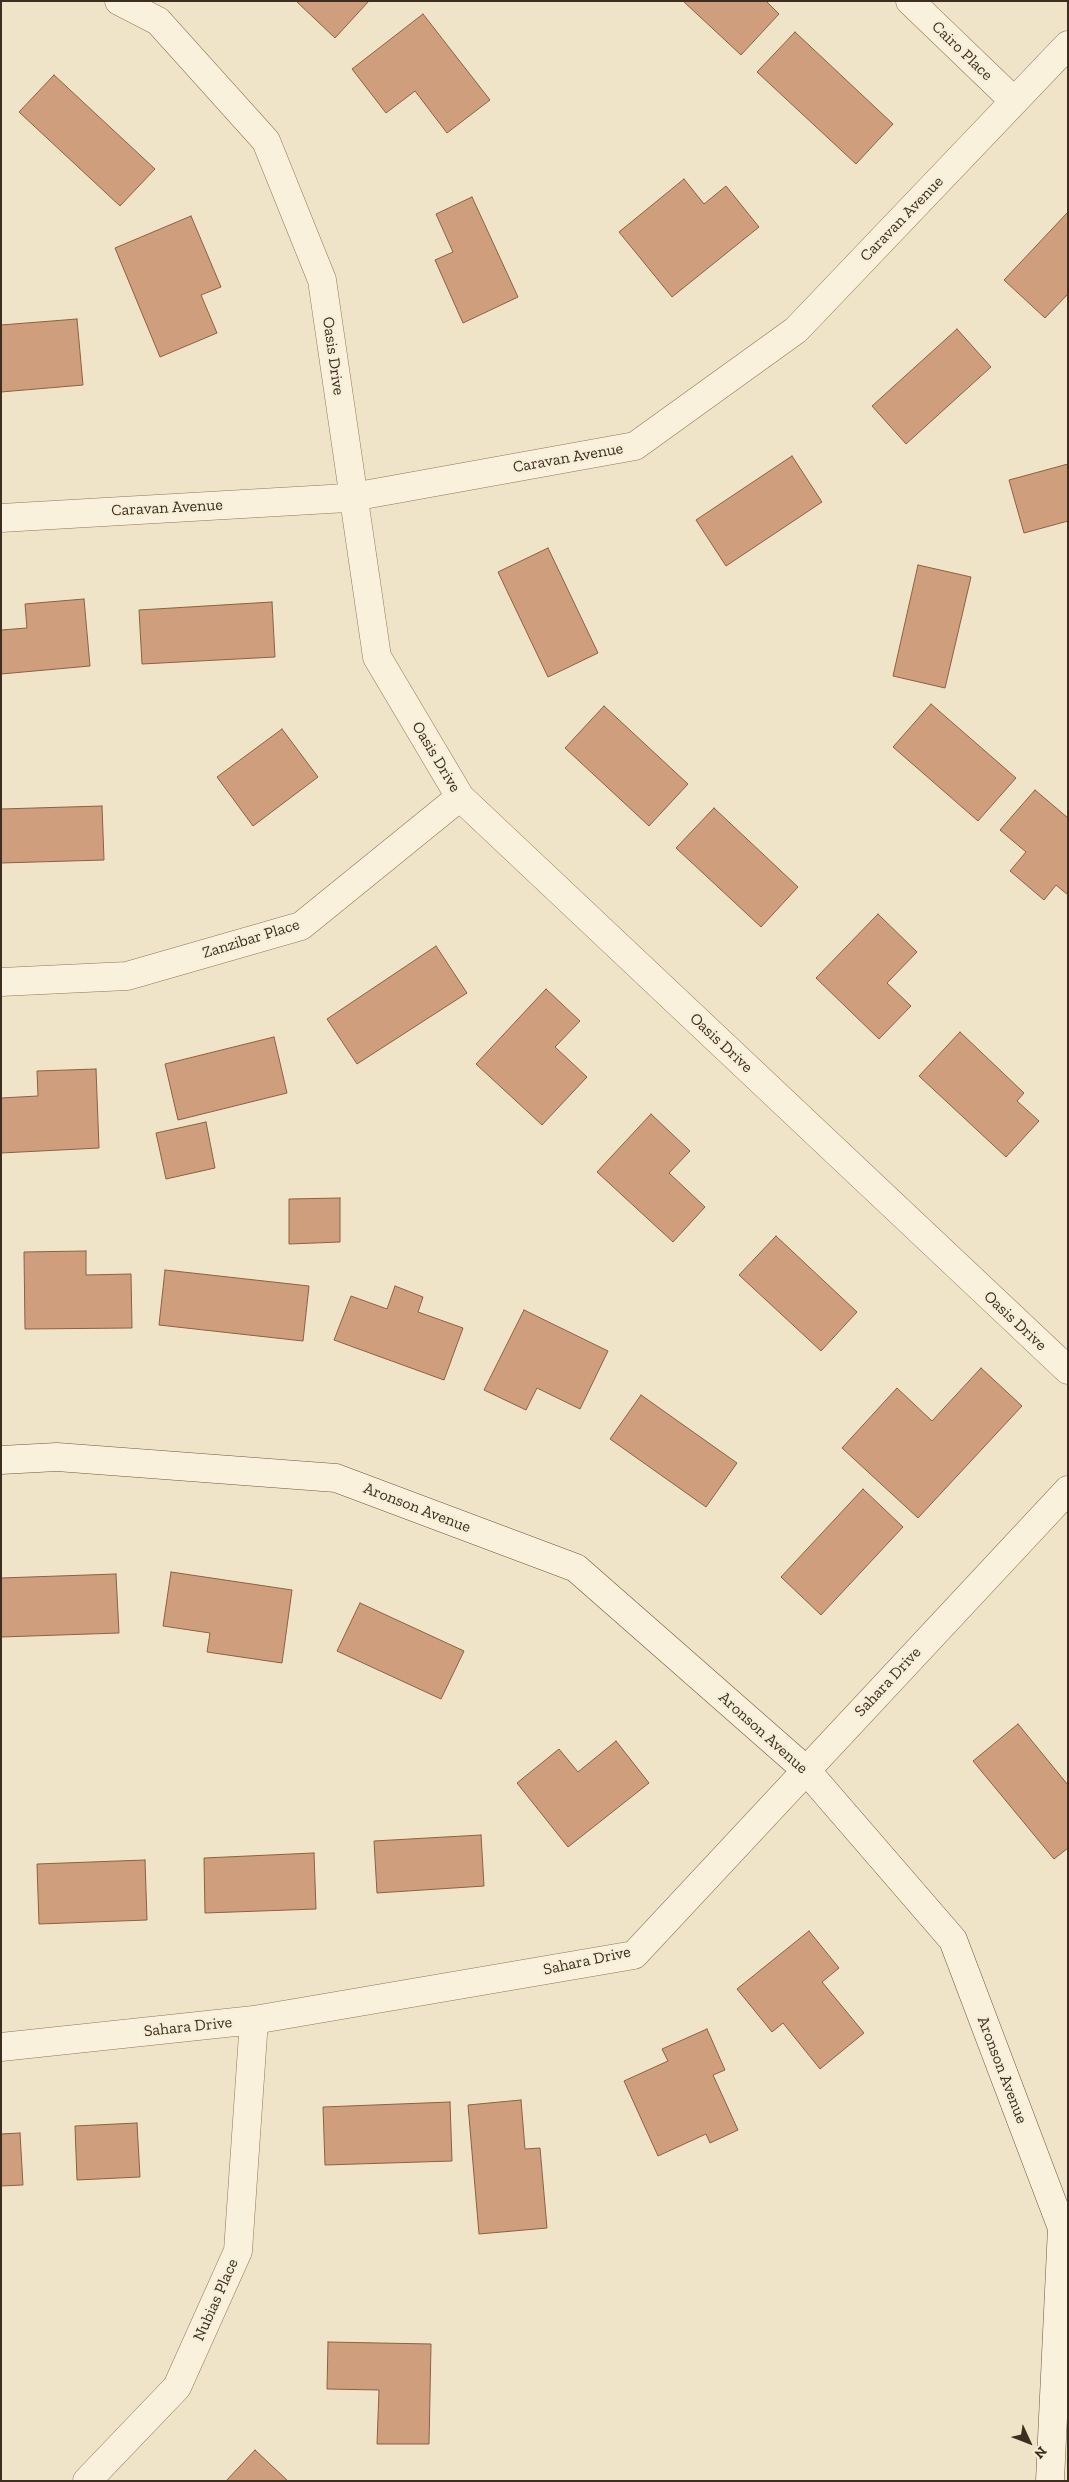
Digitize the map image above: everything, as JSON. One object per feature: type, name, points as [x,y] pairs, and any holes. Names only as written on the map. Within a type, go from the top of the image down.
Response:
[{"type":"street","name":"Oasis Drive","points":[[119,1],[158,21],[266,141],[322,280],[377,657],[460,797],[1068,1370]]},
{"type":"street","name":"Cairo Place","points":[[910,1],[1014,101]]},
{"type":"street","name":"Caravan Avenue","points":[[1,518],[354,496],[635,446],[796,330],[1068,45]]},
{"type":"street","name":"Zanzibar Place","points":[[1,982],[127,976],[301,926],[460,797]]},
{"type":"street","name":"Aronson Avenue","points":[[1,1460],[57,1457],[336,1478],[576,1568],[806,1770],[953,1940],[1062,2228],[1050,2481]]},
{"type":"street","name":"Sahara Drive","points":[[1,2047],[254,2020],[634,1955],[1068,1490]]},
{"type":"street","name":"Nubias Place","points":[[88,2481],[177,2387],[238,2251],[254,2020]]},
{"type":"building","points":[[296,1],[369,1],[335,38]]},
{"type":"building","points":[[683,1],[766,1],[779,14],[741,55]]},
{"type":"building","points":[[423,14],[490,100],[447,133],[415,91],[386,113],[352,69]]},
{"type":"building","points":[[795,32],[893,124],[856,164],[757,72]]},
{"type":"building","points":[[54,75],[155,169],[120,206],[19,112]]},
{"type":"building","points":[[684,179],[704,204],[726,186],[759,227],[672,297],[619,232]]},
{"type":"building","points":[[472,197],[518,297],[463,323],[435,260],[453,252],[436,214]]},
{"type":"building","points":[[1068,212],[1068,294],[1045,318],[1004,280]]},
{"type":"building","points":[[191,216],[221,287],[201,295],[217,333],[160,357],[115,248]]},
{"type":"building","points":[[77,319],[83,385],[1,392],[1,325]]},
{"type":"building","points":[[957,329],[991,367],[906,444],[872,406]]},
{"type":"building","points":[[792,456],[822,502],[726,566],[696,520]]},
{"type":"building","points":[[1068,464],[1068,521],[1024,533],[1009,480]]},
{"type":"building","points":[[548,548],[598,653],[548,677],[498,572]]},
{"type":"building","points":[[918,565],[971,577],[945,688],[893,676]]},
{"type":"building","points":[[84,599],[90,666],[1,674],[1,630],[27,628],[25,604]]},
{"type":"building","points":[[272,602],[275,657],[142,664],[139,610]]},
{"type":"building","points":[[931,704],[1016,778],[978,821],[893,747]]},
{"type":"building","points":[[604,706],[688,784],[649,826],[565,748]]},
{"type":"building","points":[[282,729],[318,777],[253,826],[217,777]]},
{"type":"building","points":[[1035,790],[1068,818],[1068,895],[1056,885],[1044,900],[1010,871],[1026,852],[1000,830]]},
{"type":"building","points":[[102,806],[104,860],[1,863],[1,809]]},
{"type":"building","points":[[714,808],[798,887],[761,927],[676,848]]},
{"type":"building","points":[[878,914],[917,952],[887,983],[911,1006],[879,1039],[816,978]]},
{"type":"building","points":[[436,946],[467,993],[357,1064],[327,1019]]},
{"type":"building","points":[[546,989],[580,1021],[555,1047],[587,1077],[542,1125],[476,1064]]},
{"type":"building","points":[[960,1032],[1024,1093],[1017,1101],[1039,1121],[1006,1157],[919,1076]]},
{"type":"building","points":[[274,1037],[287,1093],[178,1120],[165,1064]]},
{"type":"building","points":[[96,1069],[99,1148],[1,1153],[1,1098],[38,1096],[37,1071]]},
{"type":"building","points":[[651,1114],[690,1151],[669,1173],[705,1207],[673,1242],[597,1172]]},
{"type":"building","points":[[206,1122],[215,1168],[166,1179],[156,1133]]},
{"type":"building","points":[[340,1198],[340,1242],[289,1244],[289,1199]]},
{"type":"building","points":[[776,1236],[857,1312],[821,1351],[739,1275]]},
{"type":"building","points":[[86,1251],[86,1275],[131,1274],[132,1328],[25,1329],[24,1252]]},
{"type":"building","points":[[165,1270],[309,1286],[303,1341],[159,1325]]},
{"type":"building","points":[[395,1286],[423,1297],[418,1312],[463,1328],[444,1380],[334,1340],[351,1296],[387,1309]]},
{"type":"building","points":[[524,1310],[608,1351],[580,1409],[537,1388],[526,1410],[484,1390]]},
{"type":"building","points":[[981,1368],[1022,1406],[918,1518],[842,1448],[897,1388],[932,1421]]},
{"type":"building","points":[[641,1395],[737,1463],[706,1507],[610,1439]]},
{"type":"building","points":[[863,1489],[903,1527],[821,1615],[781,1577]]},
{"type":"building","points":[[171,1572],[292,1590],[282,1663],[207,1652],[210,1633],[163,1626]]},
{"type":"building","points":[[116,1574],[119,1633],[1,1637],[1,1578]]},
{"type":"building","points":[[360,1603],[464,1651],[441,1699],[337,1651]]},
{"type":"building","points":[[1018,1724],[1068,1785],[1068,1848],[1054,1859],[973,1761]]},
{"type":"building","points":[[616,1741],[649,1783],[568,1847],[517,1783],[559,1749],[578,1772]]},
{"type":"building","points":[[481,1835],[484,1886],[377,1893],[374,1841]]},
{"type":"building","points":[[314,1853],[316,1909],[205,1913],[204,1858]]},
{"type":"building","points":[[145,1860],[147,1920],[39,1924],[37,1864]]},
{"type":"building","points":[[809,1931],[839,1968],[822,1982],[864,2033],[820,2069],[783,2023],[772,2032],[737,1989]]},
{"type":"building","points":[[707,2029],[725,2070],[713,2075],[738,2130],[710,2143],[706,2134],[658,2156],[624,2081],[668,2061],[662,2049]]},
{"type":"building","points":[[521,2100],[525,2149],[540,2148],[547,2228],[479,2234],[468,2105]]},
{"type":"building","points":[[450,2102],[452,2161],[325,2165],[323,2107]]},
{"type":"building","points":[[137,2123],[140,2177],[77,2180],[75,2126]]},
{"type":"building","points":[[20,2133],[23,2185],[1,2186],[1,2134]]},
{"type":"building","points":[[328,2342],[431,2344],[429,2444],[377,2444],[379,2390],[327,2389]]},
{"type":"building","points":[[255,2450],[288,2481],[226,2481]]}]
